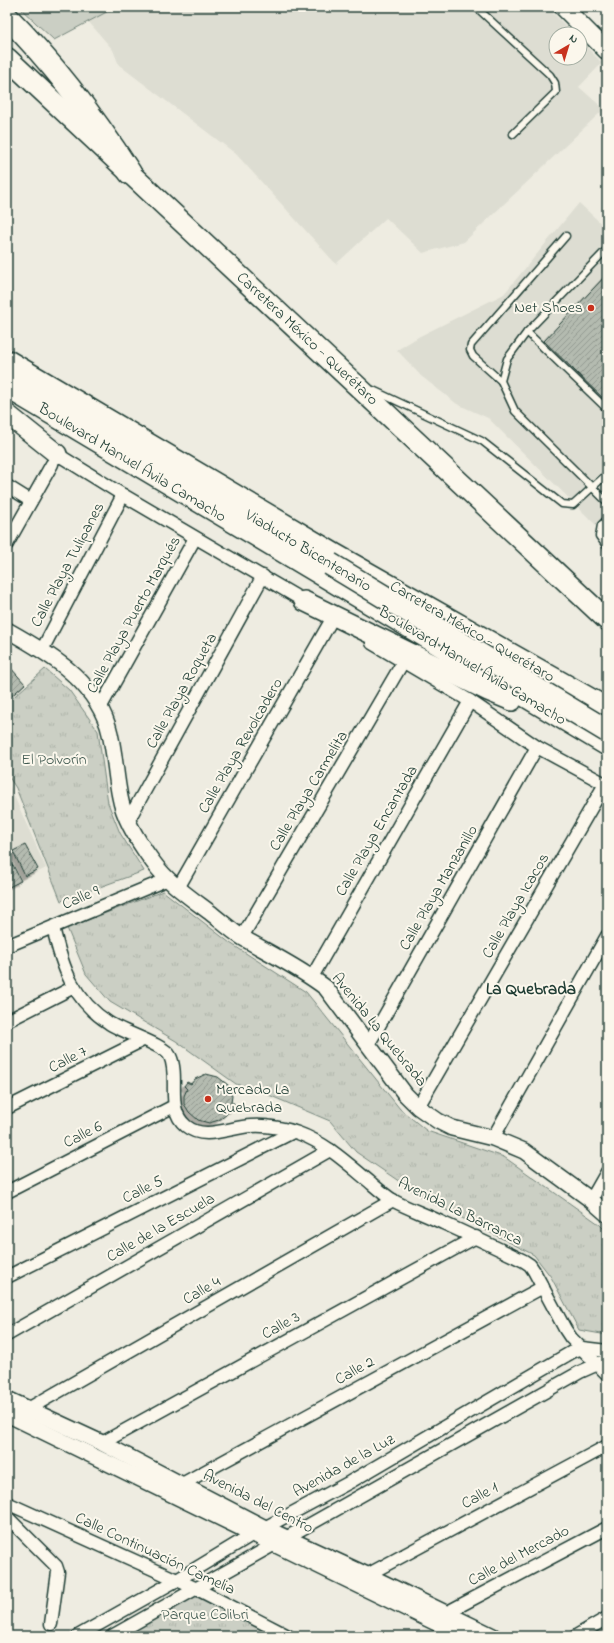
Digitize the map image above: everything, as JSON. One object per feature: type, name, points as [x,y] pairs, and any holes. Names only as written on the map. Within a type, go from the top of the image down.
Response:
[{"type":"highway","points":[[7,17],[44,57],[71,90],[112,144],[130,173]]},
{"type":"highway","name":"Carretera México - Querétaro","points":[[7,58],[607,620]]},
{"type":"highway","name":"Carretera México - Querétaro","points":[[7,360],[335,554],[607,708]]},
{"type":"highway","name":"Viaducto Bicentenario","points":[[7,374],[337,568],[607,731]]},
{"type":"highway","points":[[480,636],[607,738]]},
{"type":"main road","points":[[563,7],[607,51]]},
{"type":"main road","name":"Boulevard Manuel Ávila Camacho","points":[[7,388],[607,746]]},
{"type":"main road","points":[[7,414],[54,459]]},
{"type":"main road","points":[[304,601],[488,691],[575,727]]},
{"type":"street","points":[[7,544],[54,459],[123,495],[263,576],[403,662],[470,701],[537,746],[606,785]]},
{"type":"street","points":[[7,486],[31,501]]},
{"type":"street","name":"Calle Playa Tulipanes","points":[[42,650],[123,495]]},
{"type":"street","name":"Calle Playa Puerto Marqués","points":[[100,708],[195,538]]},
{"type":"street","name":"Calle Playa Roqueta","points":[[128,820],[263,576]]},
{"type":"street","name":"Calle Playa Revolcadero","points":[[173,884],[332,619]]},
{"type":"street","name":"Avenida La Quebrada","points":[[7,630],[42,650],[73,673],[87,688],[100,708],[108,725],[120,799],[128,820],[138,841],[153,863],[173,884],[242,937],[312,977],[330,993],[405,1094],[418,1107],[438,1121],[452,1128],[493,1138],[524,1151],[537,1159],[607,1214]]},
{"type":"street","name":"Calle Playa Carmelita","points":[[242,937],[403,662]]},
{"type":"street","name":"Calle Playa Encantada","points":[[312,977],[470,701]]},
{"type":"street","name":"Calle Playa Manzanillo","points":[[368,1044],[537,746]]},
{"type":"street","name":"Calle Playa Icacos","points":[[418,1107],[606,785]]},
{"type":"street","name":"Calle 9","points":[[7,946],[53,927],[173,884]]},
{"type":"street","name":"Avenida La Barranca","points":[[53,927],[59,954],[66,974],[74,987],[93,1010],[110,1024],[163,1048],[170,1056],[174,1106],[178,1117],[186,1126],[197,1132],[211,1133],[250,1126],[270,1126],[312,1138],[330,1150],[393,1200],[476,1238],[530,1265],[565,1329],[582,1348],[602,1362],[607,1374]]},
{"type":"street","points":[[493,1138],[607,936]]},
{"type":"street","points":[[7,1021],[74,987]]},
{"type":"street","name":"Calle 7","points":[[7,1108],[143,1040]]},
{"type":"street","name":"Calle 6","points":[[7,1192],[174,1106]]},
{"type":"street","name":"Calle 5","points":[[7,1277],[293,1132]]},
{"type":"street","name":"Calle de la Escuela","points":[[7,1335],[330,1150]]},
{"type":"street","points":[[591,1200],[607,1172]]},
{"type":"street","name":"Calle 4","points":[[28,1409],[393,1200]]},
{"type":"street","name":"Calle 3","points":[[102,1443],[476,1238]]},
{"type":"street","name":"Calle 2","points":[[182,1484],[543,1287]]},
{"type":"street","points":[[582,1348],[607,1351]]},
{"type":"street","name":"Avenida de la Luz","points":[[78,1636],[177,1580],[259,1531],[350,1482],[572,1352],[582,1348]]},
{"type":"street","name":"Avenida de la Luz","points":[[112,1636],[580,1372],[602,1362]]},
{"type":"street","name":"Avenida del Centro","points":[[7,1399],[102,1443],[182,1484],[259,1531]]},
{"type":"street","name":"Avenida del Centro","points":[[7,1414],[280,1541],[463,1636]]},
{"type":"street","name":"Calle 1","points":[[367,1574],[607,1446]]},
{"type":"street","name":"Calle Continuación Camelia","points":[[7,1503],[197,1589],[288,1636]]},
{"type":"street","points":[[7,1517],[56,1566],[58,1572],[51,1624]]},
{"type":"street","name":"Calle del Mercado","points":[[446,1613],[607,1528]]},
{"type":"street","name":"Avenida del Centro","points":[[280,1541],[367,1574],[493,1636]]},
{"type":"street","points":[[576,1636],[607,1618]]},
{"type":"lane","points":[[476,7],[550,74],[555,83],[556,92],[513,134]]},
{"type":"lane","points":[[566,236],[471,346],[470,350],[473,356],[501,381],[515,411],[607,502]]},
{"type":"lane","points":[[501,381],[507,359],[527,332],[607,249]]},
{"type":"lane","points":[[527,332],[607,409]]},
{"type":"lane","points":[[350,379],[482,441],[562,504],[573,505],[607,474]]},
{"type":"lane","points":[[607,519],[601,525],[599,536],[607,547]]},
{"type":"shaded area","points":[[116,7],[547,7],[566,26],[548,26],[548,66],[588,66],[588,48],[602,63],[579,87],[604,109],[464,242],[423,253],[386,218],[336,264],[236,154],[119,65],[113,50],[88,21]]},
{"type":"shaded area","points":[[579,203],[607,229],[607,536],[488,418],[457,404],[421,376],[397,350],[420,336],[504,294]]},
{"type":"shaded area","points":[[7,780],[46,868],[7,888]]},
{"type":"green space","points":[[19,7],[116,7],[54,40]]},
{"type":"green space","name":"El Polvorín","points":[[45,669],[69,690],[98,731],[108,803],[120,833],[144,871],[61,901],[16,788],[7,774],[7,703]]},
{"type":"green space","points":[[163,891],[230,943],[306,992],[400,1109],[427,1131],[504,1157],[599,1224],[607,1232],[607,1335],[579,1330],[551,1277],[534,1255],[425,1199],[356,1152],[330,1121],[257,1090],[236,1084],[176,1041],[110,1002],[86,974],[67,928]]},
{"type":"green space","name":"Parque Colibri","points":[[205,1592],[283,1636],[115,1636]]},
{"type":"building","name":"Net Shoes","points":[[607,274],[607,402],[544,341]]},
{"type":"building","points":[[10,667],[25,684],[7,700],[7,669]]},
{"type":"building","points":[[25,845],[38,869],[25,876],[13,851]]},
{"type":"building","points":[[13,865],[21,881],[7,888],[7,868]]},
{"type":"building","name":"Mercado La Quebrada","points":[[206,1074],[218,1077],[228,1085],[232,1096],[231,1103],[234,1103],[233,1110],[230,1109],[226,1115],[219,1120],[209,1123],[198,1120],[189,1112],[184,1104],[184,1096],[187,1089],[184,1086],[187,1082],[191,1084],[195,1079]]},
{"type":"place","name":"Net Shoes","points":[[591,308]]},
{"type":"place","name":"Mercado La Quebrada","points":[[208,1099]]},
{"type":"district","name":"La Quebrada","points":[[531,989]]}]
